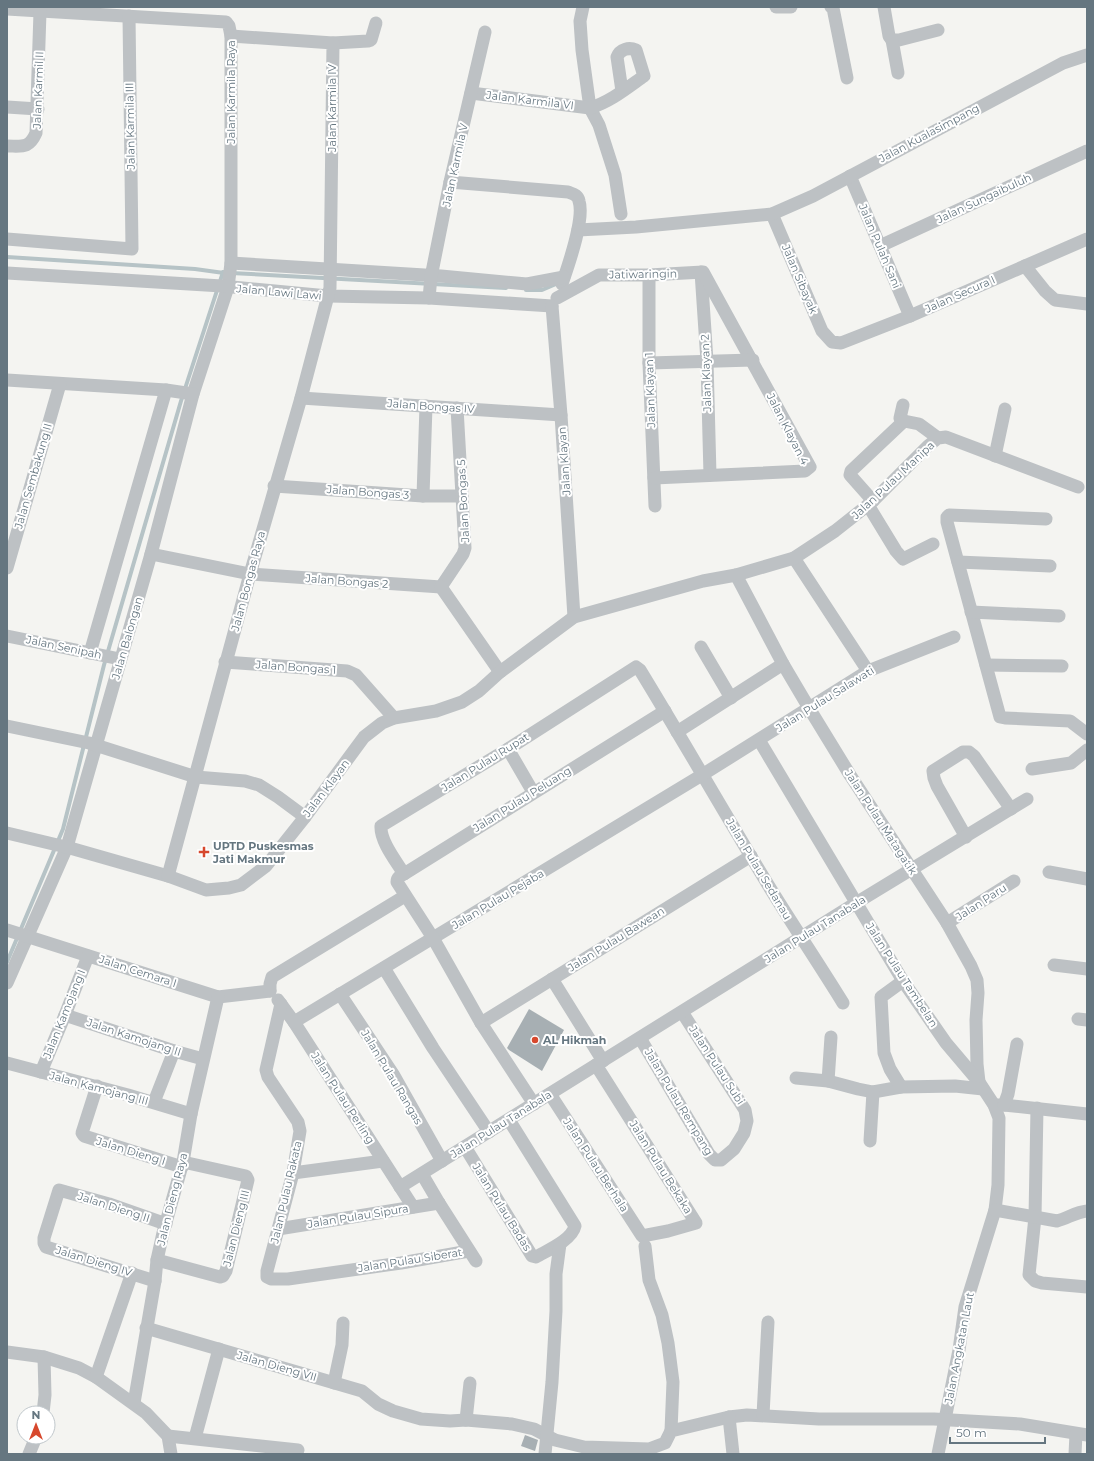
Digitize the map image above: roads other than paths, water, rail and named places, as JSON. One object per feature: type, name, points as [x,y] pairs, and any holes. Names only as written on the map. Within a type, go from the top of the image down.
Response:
[{"type":"street","points":[[583,7],[580,21],[582,50],[590,108],[598,124],[614,175],[621,214]]},
{"type":"street","points":[[776,7],[791,7]]},
{"type":"street","points":[[831,7],[833,8],[847,78]]},
{"type":"street","points":[[884,7],[898,73]]},
{"type":"street","name":"Jalan Karmila Raya","points":[[7,9],[129,16],[164,13],[226,22],[229,26],[231,36],[229,277]]},
{"type":"street","name":"Jalan Karmil II","points":[[7,146],[24,146],[31,142],[36,133],[38,109],[40,12]]},
{"type":"street","name":"Jalan Karmila III","points":[[7,239],[132,249],[129,16]]},
{"type":"street","points":[[231,36],[333,43],[368,41],[371,40],[376,23]]},
{"type":"street","points":[[892,40],[899,40],[938,30]]},
{"type":"street","name":"Jalan Karmila V","points":[[430,285],[450,182],[485,32]]},
{"type":"street","name":"Jalan Karmila IV","points":[[330,282],[333,43]]},
{"type":"street","name":"Jalan Kualasimpang","points":[[578,230],[636,227],[772,214],[813,196],[1063,63],[1087,55]]},
{"type":"street","points":[[590,108],[601,104],[622,91]]},
{"type":"street","name":"Jalan Karmila VI","points":[[471,93],[590,108]]},
{"type":"street","points":[[7,107],[38,109]]},
{"type":"street","name":"Jalan Sungaibuluh","points":[[880,246],[1087,151]]},
{"type":"street","name":"Jalan Pulah Sani","points":[[850,176],[910,316]]},
{"type":"street","points":[[450,182],[560,191],[575,194],[579,201],[578,230],[564,277],[554,302]]},
{"type":"street","name":"Jalan Sibayak","points":[[772,214],[795,264],[822,331],[832,342]]},
{"type":"street","name":"Jalan Secura I","points":[[832,342],[841,343],[910,316],[1087,239]]},
{"type":"street","points":[[1025,266],[1044,291],[1055,300],[1087,304]]},
{"type":"street","name":"Jalan Lawi Lawi","points":[[7,273],[209,286],[229,277],[430,285],[554,302]]},
{"type":"street","name":"Jatiwaringin","points":[[554,302],[599,275],[703,273]]},
{"type":"street","name":"Jalan Klayan 4","points":[[654,478],[805,471],[810,466],[753,360],[703,273]]},
{"type":"street","name":"Jalan Klayan 2","points":[[703,273],[710,475]]},
{"type":"street","name":"Jalan Klayan 1","points":[[649,275],[649,363],[655,506]]},
{"type":"street","points":[[229,277],[430,285],[527,284],[564,277]]},
{"type":"street","name":"Jalan Balongan","points":[[7,982],[18,933],[60,845],[87,742],[151,554],[190,394],[229,277]]},
{"type":"street","name":"Jalan Bongas Raya","points":[[168,876],[196,777],[225,662],[300,398],[330,282]]},
{"type":"street","name":"Jalan Klayan","points":[[554,302],[574,617]]},
{"type":"street","points":[[649,363],[753,360]]},
{"type":"street","points":[[7,380],[170,391],[190,394]]},
{"type":"street","name":"Jalan Sembakung II","points":[[7,568],[11,543],[60,384]]},
{"type":"street","points":[[92,653],[170,391]]},
{"type":"street","name":"Jalan Bongas IV","points":[[300,398],[561,415]]},
{"type":"street","points":[[903,405],[899,416],[904,421],[919,424],[938,438]]},
{"type":"street","points":[[423,496],[426,406]]},
{"type":"street","name":"Jalan Bongas 5","points":[[441,587],[463,554],[465,548],[457,408]]},
{"type":"street","points":[[995,456],[1005,409]]},
{"type":"street","points":[[904,421],[851,471],[850,475],[870,503],[896,551],[903,559],[933,544]]},
{"type":"street","name":"Jalan Pulau Manipa","points":[[736,575],[794,558],[835,531],[870,503],[938,438],[946,437],[1078,486]]},
{"type":"street","name":"Jalan Bongas 3","points":[[274,486],[423,496],[462,496]]},
{"type":"street","points":[[1046,519],[949,515],[947,517],[947,522],[1000,716],[1005,718],[1070,721],[1087,734]]},
{"type":"street","name":"Jalan Bongas 2","points":[[151,554],[250,574],[441,587]]},
{"type":"street","points":[[794,558],[868,671]]},
{"type":"street","points":[[958,562],[1050,566]]},
{"type":"street","name":"Jalan Klayan","points":[[7,833],[60,845],[168,876],[206,890],[229,888],[241,885],[266,866],[305,817],[364,737],[382,723],[394,718],[436,711],[462,702],[479,691],[500,672],[574,617],[703,581],[736,575]]},
{"type":"street","name":"Jalan Pulau Matagatik","points":[[736,575],[783,664],[850,775],[947,923],[971,966],[977,980],[977,1064],[981,1085]]},
{"type":"street","points":[[441,587],[500,672]]},
{"type":"street","points":[[971,612],[1059,616]]},
{"type":"street","name":"Jalan Senipah","points":[[7,636],[116,658]]},
{"type":"street","name":"Jalan Pulau Salawati","points":[[702,775],[868,671],[954,637]]},
{"type":"street","points":[[701,647],[731,698]]},
{"type":"street","name":"Jalan Bongas 1","points":[[225,662],[347,671],[356,676],[394,718]]},
{"type":"street","points":[[677,732],[783,664]]},
{"type":"street","points":[[986,665],[1062,666]]},
{"type":"street","name":"Jalan Pulau Sedanau","points":[[633,668],[636,667],[640,670],[751,856],[843,1003]]},
{"type":"street","name":"Jalan Pulau Rupat","points":[[404,874],[384,841],[381,826],[508,749],[633,668]]},
{"type":"street","name":"Jalan Pulau Peluang","points":[[404,874],[533,792],[665,711]]},
{"type":"street","points":[[7,726],[87,742],[196,777],[244,781],[259,785],[305,817]]},
{"type":"street","name":"Jalan Pulau Tambelan","points":[[759,740],[903,981],[946,1042],[981,1085]]},
{"type":"street","points":[[508,749],[533,792]]},
{"type":"street","points":[[1032,768],[1071,763],[1087,750]]},
{"type":"street","points":[[966,837],[937,786],[933,771],[963,752],[969,752],[974,756],[1011,809]]},
{"type":"street","name":"Jalan Pulau Pejaba","points":[[294,1022],[702,775]]},
{"type":"street","name":"Jalan Pulau Tanabala","points":[[400,1187],[856,903],[1028,799]]},
{"type":"street","name":"Jalan Pulau Bawean","points":[[481,1022],[751,856]]},
{"type":"street","points":[[1049,872],[1087,879]]},
{"type":"street","points":[[404,874],[398,878],[397,882],[433,938],[481,1022],[534,1104]]},
{"type":"street","name":"Jalan Paru","points":[[947,923],[1014,881]]},
{"type":"street","points":[[270,991],[272,978],[405,896]]},
{"type":"street","name":"Jalan Cemara I","points":[[18,933],[218,997],[270,991]]},
{"type":"street","name":"Jalan Kamojang I","points":[[41,1072],[88,956]]},
{"type":"street","points":[[1054,965],[1087,969]]},
{"type":"street","points":[[384,968],[433,1048],[489,1132]]},
{"type":"street","points":[[552,979],[599,1063]]},
{"type":"street","points":[[901,1087],[890,1069],[884,1053],[881,997],[903,981]]},
{"type":"street","name":"Jalan Pulau Perling","points":[[270,991],[294,1022],[413,1208]]},
{"type":"street","name":"Jalan Pulau Rangas","points":[[340,994],[393,1074],[442,1161]]},
{"type":"street","name":"Jalan Dieng Raya","points":[[134,1403],[155,1280],[157,1260],[182,1165],[191,1114],[218,997]]},
{"type":"street","name":"Jalan Pulau Rakata","points":[[267,1272],[292,1173],[300,1131],[298,1122],[268,1077],[266,1070],[280,1004]]},
{"type":"street","name":"Jalan Pulau Subi","points":[[682,1012],[745,1110],[746,1121],[744,1133],[734,1149],[722,1160]]},
{"type":"street","name":"Jalan Kamojang II","points":[[65,1014],[174,1051],[204,1059]]},
{"type":"street","points":[[828,1081],[831,1037]]},
{"type":"street","name":"Jalan Pulau Rempang","points":[[640,1038],[710,1154],[715,1160],[722,1160]]},
{"type":"street","points":[[999,1105],[1008,1094],[1016,1044]]},
{"type":"street","points":[[154,1102],[174,1051]]},
{"type":"street","name":"Jalan Kamojang III","points":[[7,1063],[97,1086],[191,1114]]},
{"type":"street","name":"Jalan Pulau Bekaka","points":[[599,1063],[696,1223],[668,1231],[644,1241]]},
{"type":"street","points":[[796,1078],[828,1081],[873,1092],[901,1087],[981,1085]]},
{"type":"street","name":"Jalan Angkatan Laut","points":[[938,1454],[959,1350],[965,1307],[995,1210],[998,1185],[999,1105],[981,1085]]},
{"type":"street","name":"Jalan Dieng I","points":[[97,1086],[82,1133],[84,1136],[182,1165]]},
{"type":"street","points":[[870,1141],[873,1092]]},
{"type":"street","name":"Jalan Pulau Berhala","points":[[550,1094],[644,1241]]},
{"type":"street","points":[[999,1105],[1087,1114]]},
{"type":"street","points":[[1037,1108],[1035,1216],[1029,1276],[1035,1281],[1042,1283],[1087,1287]]},
{"type":"street","name":"Jalan Pulau Badas","points":[[465,1147],[532,1256],[536,1256],[560,1244],[574,1231],[575,1226],[509,1120]]},
{"type":"street","points":[[292,1173],[383,1161]]},
{"type":"street","name":"Jalan Dieng III","points":[[157,1260],[220,1277],[224,1276],[226,1271],[248,1180],[246,1176],[182,1165]]},
{"type":"street","name":"Jalan Pulau Siberat","points":[[267,1272],[267,1277],[272,1279],[288,1279],[401,1263],[473,1256],[422,1174]]},
{"type":"street","name":"Jalan Dieng II","points":[[62,1190],[109,1204],[166,1224]]},
{"type":"street","name":"Jalan Dieng IV","points":[[62,1190],[57,1192],[44,1238],[46,1247],[155,1280]]},
{"type":"street","name":"Jalan Pulau Sipura","points":[[278,1229],[439,1203]]},
{"type":"street","points":[[995,1210],[1057,1220],[1065,1219],[1078,1212],[1087,1211]]},
{"type":"street","points":[[644,1241],[649,1280],[662,1315],[668,1343],[673,1382],[671,1431],[729,1417],[747,1415],[819,1419],[945,1420],[1020,1424],[1082,1435],[1075,1454]]},
{"type":"street","points":[[545,1454],[552,1382],[556,1311],[556,1274],[560,1244]]},
{"type":"street","points":[[96,1377],[132,1273]]},
{"type":"street","points":[[762,1415],[768,1322]]},
{"type":"street","points":[[334,1383],[342,1345],[343,1323]]},
{"type":"street","name":"Jalan Dieng VII","points":[[146,1328],[362,1391],[378,1404],[407,1416],[421,1419],[450,1421],[466,1420],[512,1424],[534,1429],[555,1440],[584,1450],[627,1451],[650,1449],[666,1443],[671,1431]]},
{"type":"street","points":[[196,1438],[220,1349]]},
{"type":"street","points":[[7,1352],[44,1357],[79,1368],[96,1377],[143,1410],[168,1436],[171,1454]]},
{"type":"street","points":[[44,1357],[44,1405]]},
{"type":"street","points":[[466,1420],[470,1383]]},
{"type":"street","points":[[729,1417],[734,1454]]},
{"type":"street","points":[[168,1436],[298,1450]]},
{"type":"waterway","points":[[7,257],[195,269],[224,273]]},
{"type":"waterway","points":[[7,962],[63,829],[104,665],[181,401],[223,272]]},
{"type":"waterway","points":[[231,273],[506,288]]},
{"type":"waterway","points":[[526,290],[542,290],[556,284]]},
{"type":"place","name":"UPTD Puskesmas Jati Makmur","points":[[204,852]]},
{"type":"place","name":"AL Hikmah","points":[[535,1040]]}]
